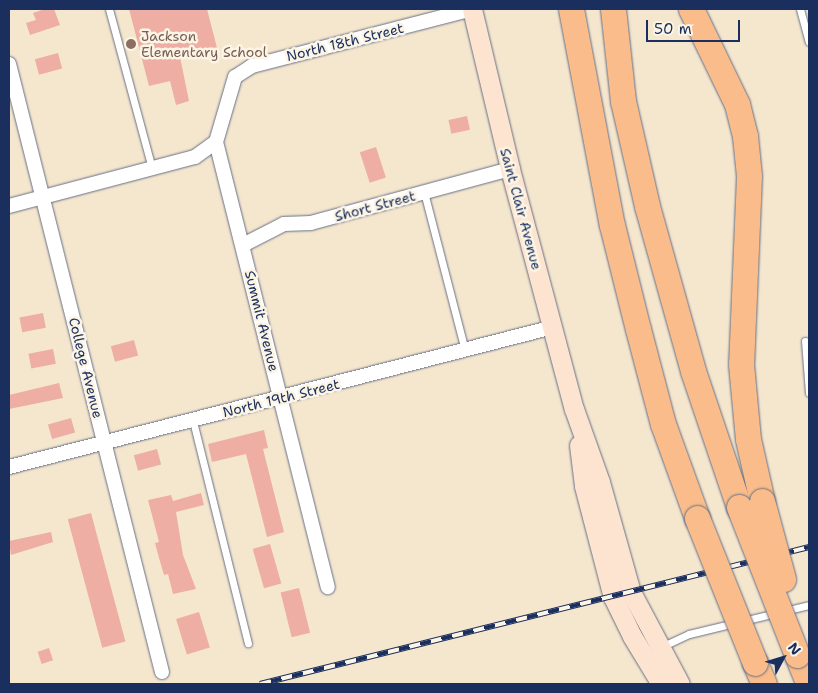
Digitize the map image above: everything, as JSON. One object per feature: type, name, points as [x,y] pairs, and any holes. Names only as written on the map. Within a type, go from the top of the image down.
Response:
[{"type":"highway","points":[[691,9],[737,104],[745,136],[748,185],[741,364],[748,439],[750,504]]},
{"type":"highway","points":[[613,12],[623,100],[665,277],[693,371],[791,605],[797,655],[809,684]]},
{"type":"highway","points":[[572,17],[612,225],[663,424],[697,518],[759,673]]},
{"type":"main road","name":"Saint Clair Avenue","points":[[473,9],[510,169],[574,409],[600,482],[631,592],[661,684]]},
{"type":"main road","name":"Saint Clair Avenue","points":[[650,651],[680,684]]},
{"type":"street","name":"North 18th Street","points":[[216,142],[235,77],[252,66],[473,9]]},
{"type":"street","name":"College Avenue","points":[[9,64],[162,672]]},
{"type":"street","points":[[9,206],[195,157],[216,142]]},
{"type":"street","name":"Summit Avenue","points":[[216,142],[328,587]]},
{"type":"street","name":"Short Street","points":[[243,245],[284,224],[310,223],[510,169]]},
{"type":"street","name":"North 19th Street","points":[[9,467],[281,399],[553,327]]},
{"type":"lane","points":[[109,9],[152,168]]},
{"type":"lane","points":[[800,9],[809,42]]},
{"type":"lane","points":[[424,192],[465,350]]},
{"type":"lane","points":[[805,341],[809,393]]},
{"type":"lane","points":[[193,420],[248,643]]},
{"type":"lane","points":[[650,651],[689,634],[809,604]]},
{"type":"building","points":[[45,9],[54,9],[60,25],[30,35],[26,23],[36,20],[33,13]]},
{"type":"building","points":[[129,9],[207,9],[217,48],[180,57],[189,101],[176,105],[170,81],[149,86]]},
{"type":"building","points":[[58,53],[62,68],[39,75],[35,59]]},
{"type":"building","points":[[467,116],[470,130],[451,134],[448,120]]},
{"type":"building","points":[[376,147],[386,177],[370,183],[360,152]]},
{"type":"building","points":[[43,313],[46,328],[22,332],[19,318]]},
{"type":"building","points":[[134,340],[138,355],[115,362],[111,346]]},
{"type":"building","points":[[53,349],[56,364],[31,368],[28,354]]},
{"type":"building","points":[[59,383],[63,398],[9,409],[9,395]]},
{"type":"building","points":[[71,418],[75,432],[52,439],[48,425]]},
{"type":"building","points":[[264,430],[268,448],[263,449],[284,532],[267,537],[246,454],[212,462],[208,444]]},
{"type":"building","points":[[157,449],[161,464],[138,471],[134,455]]},
{"type":"building","points":[[201,493],[204,505],[176,512],[183,555],[196,589],[173,594],[168,574],[164,575],[155,543],[159,542],[148,500],[171,495],[173,501]]},
{"type":"building","points":[[91,513],[125,641],[102,648],[68,519]]},
{"type":"building","points":[[51,532],[53,542],[11,555],[9,541]]},
{"type":"building","points":[[270,544],[281,583],[264,588],[253,549]]},
{"type":"building","points":[[299,588],[310,633],[292,637],[281,593]]},
{"type":"building","points":[[199,612],[210,647],[187,654],[176,619]]},
{"type":"building","points":[[49,648],[53,660],[42,664],[38,652]]},
{"type":"railway","points":[[260,684],[809,547]]},
{"type":"place","name":"Jackson Elementary School","points":[[131,44]]}]
